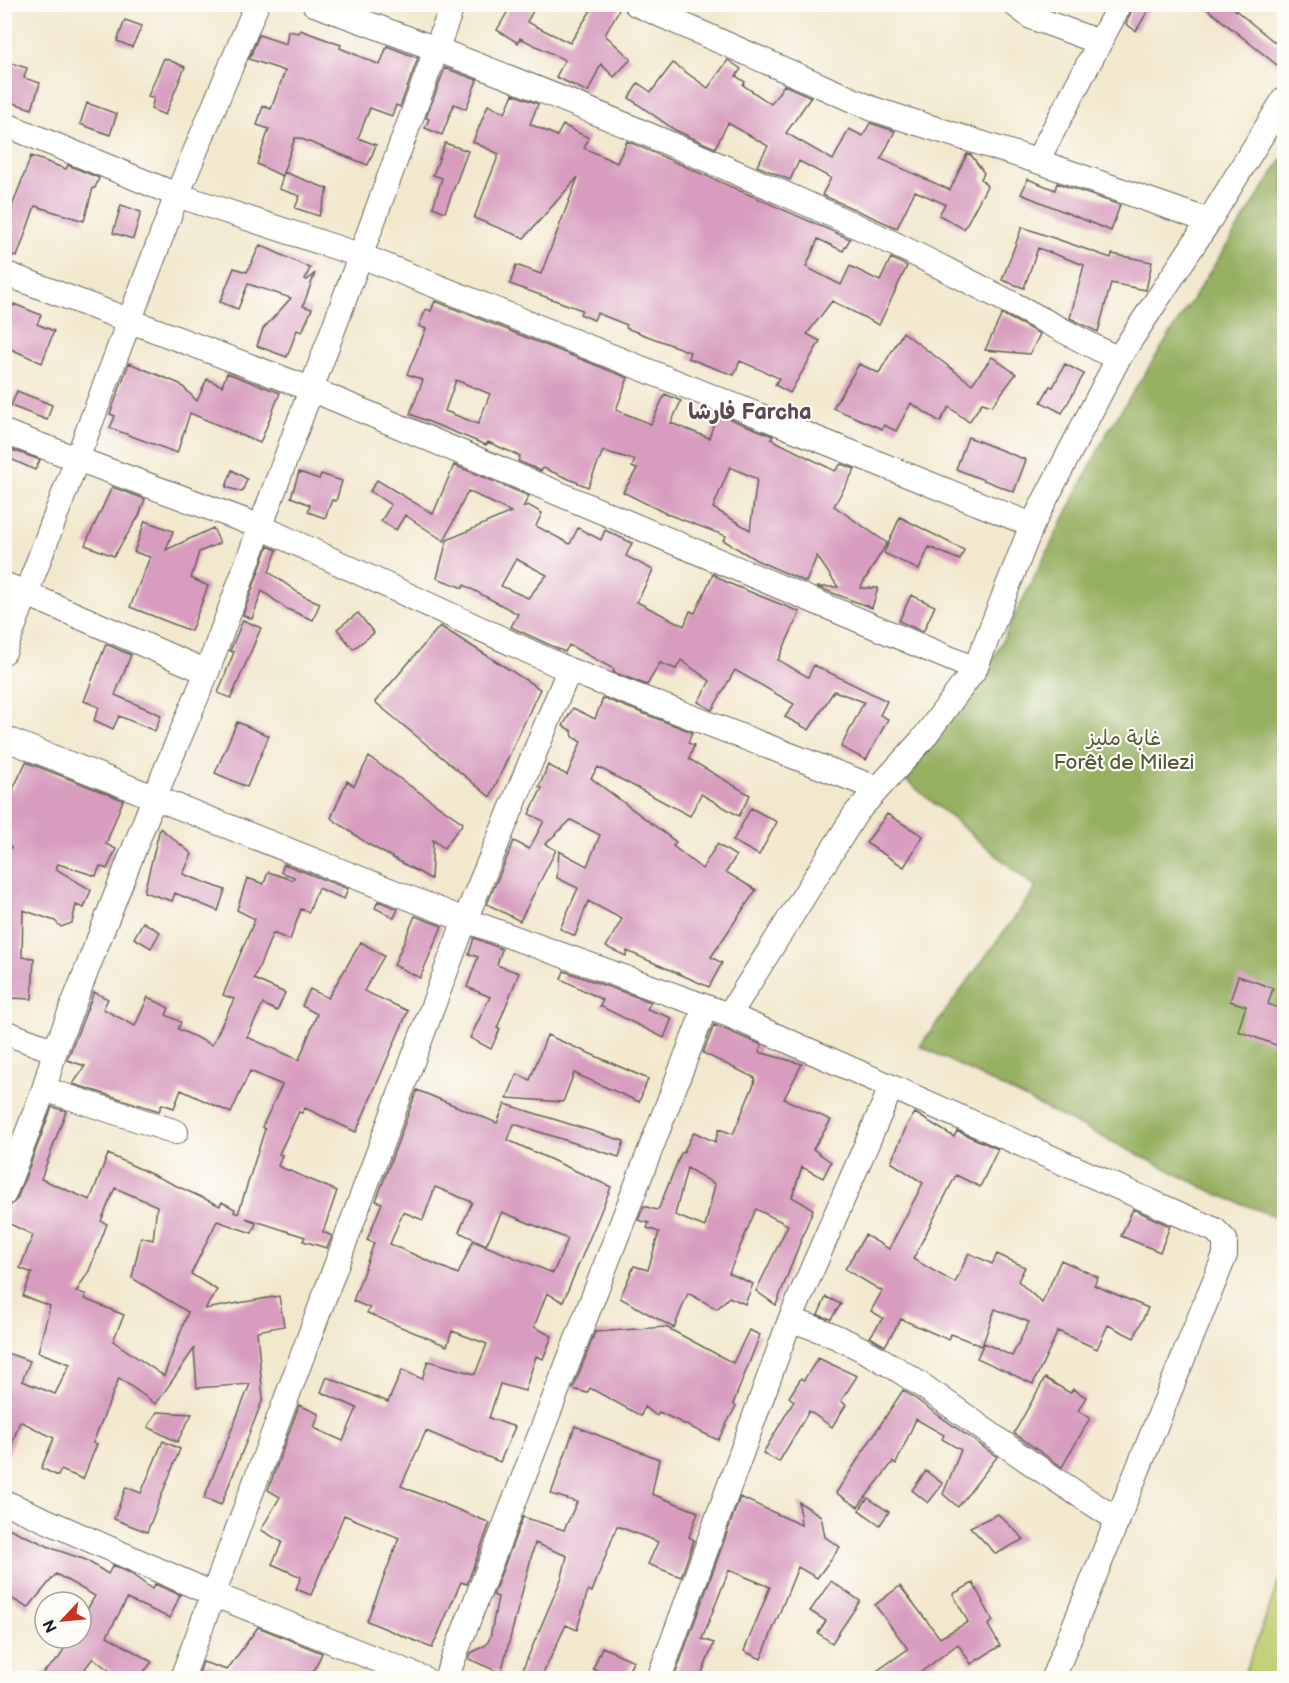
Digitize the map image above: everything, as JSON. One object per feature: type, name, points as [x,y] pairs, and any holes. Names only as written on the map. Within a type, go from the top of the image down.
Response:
[{"type":"street","points":[[4,652],[15,588],[77,461],[177,195],[257,4]]},
{"type":"street","points":[[314,4],[437,48],[600,113],[869,232],[1118,359]]},
{"type":"street","points":[[4,1194],[44,1089],[55,1051],[154,798],[207,672],[259,526],[313,390],[359,255],[453,4]]},
{"type":"street","points":[[636,4],[873,109],[1037,161],[1209,221]]},
{"type":"street","points":[[1014,4],[1031,16],[1099,42]]},
{"type":"street","points":[[1037,161],[1120,4]]},
{"type":"street","points":[[729,1015],[841,835],[876,788],[922,740],[975,669],[1032,525],[1118,359],[1209,221],[1284,99]]},
{"type":"street","points":[[4,124],[177,195],[359,255],[1032,525]]},
{"type":"street","points":[[4,273],[313,390],[975,669]]},
{"type":"street","points":[[4,432],[77,461],[259,526],[569,670],[876,788]]},
{"type":"street","points":[[15,588],[207,672]]},
{"type":"street","points":[[182,1678],[215,1595],[339,1254],[465,920],[569,670]]},
{"type":"street","points":[[4,738],[465,920],[729,1015],[1215,1230],[1225,1240],[1225,1255],[1053,1678]]},
{"type":"street","points":[[446,1678],[705,1008]]},
{"type":"street","points":[[4,1032],[55,1051]]},
{"type":"street","points":[[659,1678],[790,1320],[891,1088]]},
{"type":"street","points":[[44,1089],[176,1132]]},
{"type":"street","points":[[790,1320],[819,1328],[852,1343],[910,1377],[1022,1457],[1118,1520]]},
{"type":"street","points":[[4,1502],[215,1595],[423,1678]]},
{"type":"green space","name":"غابة مليز Forêt de Milezi","points":[[1284,156],[1284,1220],[1217,1194],[920,1046],[1036,888],[906,780],[990,665],[1108,431]]},
{"type":"green space","points":[[1284,1568],[1284,1678],[1243,1678]]},
{"type":"building","points":[[512,4],[521,4],[533,11],[527,22],[570,43],[595,4],[622,4],[605,35],[631,59],[614,77],[601,64],[588,92],[556,77],[565,60],[520,38],[518,43],[497,30]]},
{"type":"building","points":[[1134,4],[1152,4],[1136,31],[1126,24]]},
{"type":"building","points":[[1201,4],[1228,4],[1284,50],[1284,57],[1277,65]]},
{"type":"building","points":[[125,20],[142,26],[132,47],[117,41]]},
{"type":"building","points":[[300,30],[341,45],[340,48],[380,65],[387,46],[418,58],[400,107],[396,105],[392,116],[370,108],[358,138],[376,145],[368,165],[299,138],[295,138],[282,176],[257,164],[269,129],[257,125],[263,106],[271,109],[285,71],[249,59],[259,35],[286,44],[288,31],[299,33]]},
{"type":"building","points":[[164,58],[185,67],[165,115],[151,109],[154,98],[148,96]]},
{"type":"building","points":[[728,60],[741,69],[736,76],[745,82],[743,85],[771,104],[784,85],[811,97],[786,133],[833,160],[849,129],[863,136],[870,123],[895,131],[881,159],[950,190],[967,154],[971,155],[984,173],[981,179],[987,186],[964,229],[939,215],[945,204],[915,191],[897,228],[822,195],[831,178],[799,161],[790,180],[757,166],[768,146],[728,123],[715,148],[675,130],[629,98],[638,83],[651,92],[673,63],[708,88]]},
{"type":"building","points":[[4,61],[27,68],[24,78],[40,83],[32,109],[4,100]]},
{"type":"building","points":[[445,68],[477,80],[466,109],[454,104],[442,135],[425,128],[429,119],[426,118]]},
{"type":"building","points":[[513,94],[538,104],[530,124],[557,136],[563,125],[589,138],[584,148],[617,163],[627,141],[850,239],[843,251],[818,239],[806,267],[841,285],[850,266],[880,281],[891,258],[907,266],[879,325],[832,301],[807,334],[820,341],[790,393],[775,385],[779,378],[740,361],[734,375],[688,358],[690,352],[626,328],[627,325],[597,313],[594,320],[580,314],[582,310],[510,284],[516,265],[541,274],[578,177],[524,238],[474,218],[499,154],[473,142],[488,105],[505,113]]},
{"type":"building","points":[[87,103],[117,114],[110,135],[80,124]]},
{"type":"building","points":[[445,143],[468,151],[445,212],[433,207],[442,178],[433,175]]},
{"type":"building","points":[[31,156],[66,169],[68,165],[99,178],[93,188],[84,221],[35,206],[17,257],[4,252],[4,215],[8,217]]},
{"type":"building","points":[[284,172],[328,189],[319,216],[295,208],[300,196],[279,189]]},
{"type":"building","points":[[1028,179],[1055,190],[1057,183],[1120,205],[1111,231],[1021,194]]},
{"type":"building","points":[[121,205],[141,212],[133,239],[113,233]]},
{"type":"building","points":[[1022,227],[1111,258],[1112,254],[1152,262],[1146,290],[1111,283],[1098,332],[1070,318],[1084,265],[1038,248],[1024,288],[1002,280]]},
{"type":"building","points":[[260,245],[310,268],[305,279],[307,280],[315,273],[303,306],[312,309],[302,332],[297,330],[287,357],[257,346],[263,329],[291,298],[248,284],[238,309],[220,302],[234,268],[247,272]]},
{"type":"building","points":[[435,301],[628,378],[616,410],[651,424],[665,394],[681,401],[671,423],[709,438],[717,414],[773,436],[771,439],[835,471],[841,464],[855,469],[834,506],[887,543],[860,588],[878,588],[872,608],[817,587],[838,587],[817,556],[806,582],[756,560],[723,540],[726,536],[667,514],[623,492],[637,469],[632,467],[635,460],[603,451],[588,487],[543,468],[541,471],[518,461],[520,456],[488,442],[486,445],[410,414],[423,380],[407,374],[426,329],[419,326],[426,309],[431,311]],"holes":[[[456,380],[490,394],[478,424],[445,411]],[[730,467],[757,479],[750,530],[713,508]]]},
{"type":"building","points":[[14,304],[41,315],[37,324],[54,331],[42,363],[4,346],[4,314],[9,316]]},
{"type":"building","points":[[1002,314],[1040,334],[1030,354],[985,350]]},
{"type":"building","points":[[903,332],[972,384],[992,357],[1016,374],[992,406],[982,403],[969,422],[949,407],[940,422],[911,403],[896,431],[884,425],[882,429],[833,408],[859,364],[879,373]]},
{"type":"building","points":[[129,363],[180,384],[197,401],[207,379],[222,386],[227,373],[280,393],[260,443],[190,413],[177,453],[110,428],[115,416],[110,414]]},
{"type":"building","points":[[1065,364],[1084,374],[1062,413],[1041,402],[1050,386],[1053,387]]},
{"type":"building","points":[[17,391],[52,405],[47,420],[11,406]]},
{"type":"building","points":[[968,437],[1026,460],[1014,492],[956,469]]},
{"type":"building","points":[[4,447],[40,460],[35,470],[4,456]]},
{"type":"building","points":[[454,465],[529,496],[523,507],[528,505],[542,513],[536,526],[570,544],[578,528],[601,540],[605,530],[632,543],[626,556],[653,570],[637,602],[684,626],[690,611],[695,613],[713,574],[728,583],[800,612],[778,660],[808,677],[814,665],[887,701],[880,715],[888,719],[866,760],[841,747],[864,702],[834,691],[809,730],[785,717],[794,704],[735,670],[712,710],[698,702],[710,681],[681,660],[676,669],[660,663],[647,685],[613,672],[614,669],[569,645],[565,652],[511,627],[518,614],[464,585],[463,588],[437,578],[447,540],[511,512],[468,491],[444,541],[405,515],[396,530],[381,521],[391,505],[370,491],[377,480],[433,514]],"holes":[[[516,559],[547,575],[528,598],[501,586]]]},
{"type":"building","points":[[232,470],[247,479],[242,492],[226,487]]},
{"type":"building","points":[[299,472],[319,479],[321,474],[342,481],[336,501],[332,500],[325,518],[308,512],[310,505],[291,497]]},
{"type":"building","points":[[112,487],[145,499],[139,516],[114,556],[85,545]]},
{"type":"building","points":[[900,517],[964,550],[960,560],[929,547],[919,570],[884,553]]},
{"type":"building","points":[[145,521],[173,531],[166,550],[213,528],[220,543],[199,552],[191,578],[208,586],[191,631],[130,607],[150,557],[134,552]]},
{"type":"building","points":[[268,546],[277,550],[269,572],[303,596],[320,603],[313,620],[287,609],[262,591],[252,619],[243,615]]},
{"type":"building","points":[[911,595],[935,606],[923,632],[899,621]]},
{"type":"building","points":[[358,613],[374,633],[353,649],[337,629]]},
{"type":"building","points":[[243,620],[261,628],[231,698],[218,693],[234,652],[230,651]]},
{"type":"building","points":[[440,626],[540,689],[490,797],[375,702]]},
{"type":"building","points":[[106,644],[131,655],[115,695],[161,715],[155,731],[119,716],[113,729],[94,720],[99,707],[84,701]]},
{"type":"building","points":[[603,698],[692,732],[688,743],[694,745],[689,759],[750,795],[739,816],[701,794],[690,816],[598,767],[591,778],[676,842],[673,846],[702,869],[717,844],[736,856],[726,872],[756,890],[711,957],[722,963],[709,987],[627,951],[626,956],[606,947],[622,919],[588,901],[575,936],[560,929],[578,888],[557,878],[559,851],[587,866],[600,835],[571,820],[545,844],[556,850],[520,921],[487,904],[514,841],[529,849],[544,821],[529,814],[542,788],[539,787],[548,765],[567,775],[581,742],[573,737],[572,731],[563,726],[573,708],[595,719]]},
{"type":"building","points":[[237,722],[269,736],[247,787],[215,773]]},
{"type":"building","points":[[369,757],[463,823],[444,848],[433,840],[431,879],[368,844],[331,818],[347,781],[354,786]]},
{"type":"building","points":[[26,762],[123,800],[106,844],[116,849],[107,869],[100,866],[96,876],[58,864],[56,869],[91,890],[84,908],[76,905],[72,923],[61,927],[55,921],[23,910],[22,957],[34,958],[32,999],[10,998],[10,993],[4,992],[4,862],[11,847],[4,844],[4,785],[13,789]]},
{"type":"building","points":[[751,808],[777,822],[759,855],[733,841]]},
{"type":"building","points":[[887,814],[923,836],[904,867],[866,843]]},
{"type":"building","points":[[160,828],[192,854],[183,874],[225,890],[218,911],[175,893],[172,901],[144,892]]},
{"type":"building","points":[[284,864],[348,889],[344,899],[318,888],[309,912],[301,909],[290,940],[273,933],[254,979],[285,993],[277,1011],[263,1004],[247,1037],[299,1060],[317,1014],[302,1006],[310,989],[328,998],[361,942],[384,956],[364,991],[408,1011],[356,1132],[305,1108],[302,1113],[299,1112],[279,1154],[282,1155],[278,1166],[337,1191],[323,1232],[332,1236],[327,1248],[303,1241],[305,1237],[246,1218],[256,1223],[252,1233],[217,1221],[191,1274],[217,1290],[205,1309],[279,1296],[284,1326],[257,1331],[263,1399],[221,1505],[204,1498],[250,1384],[197,1388],[194,1349],[156,1404],[119,1378],[93,1443],[97,1444],[83,1479],[61,1470],[58,1476],[41,1468],[54,1438],[20,1421],[7,1458],[4,1458],[4,1352],[30,1361],[22,1381],[55,1394],[70,1364],[38,1352],[50,1306],[23,1296],[32,1273],[20,1268],[33,1235],[4,1221],[9,1207],[17,1199],[52,1107],[66,1111],[41,1179],[90,1200],[108,1154],[220,1206],[222,1202],[235,1209],[234,1212],[238,1214],[265,1129],[262,1127],[282,1085],[250,1071],[231,1113],[181,1090],[174,1108],[162,1104],[159,1111],[73,1084],[85,1066],[67,1060],[94,992],[108,999],[103,1009],[135,1026],[148,997],[169,1008],[166,1015],[181,1022],[178,1029],[212,1045],[234,999],[223,995],[255,919],[237,910],[247,878],[264,884],[268,872],[293,880],[294,877],[281,872]],"holes":[[[115,1188],[157,1206],[153,1240],[141,1237],[132,1278],[188,1312],[164,1376],[113,1341],[124,1315],[85,1299],[86,1294],[76,1292],[89,1271],[107,1224],[101,1221]]]},
{"type":"building","points":[[378,901],[398,909],[394,918],[375,908]]},
{"type":"building","points":[[415,916],[442,926],[420,978],[394,965]]},
{"type":"building","points":[[143,922],[160,932],[151,948],[134,938]]},
{"type":"building","points":[[474,938],[502,949],[497,965],[519,973],[491,1049],[470,1038],[490,997],[467,987],[478,957],[469,954]]},
{"type":"building","points":[[564,971],[651,1002],[647,1009],[672,1018],[664,1038],[600,1006],[603,1000],[561,979]]},
{"type":"building","points":[[1238,976],[1273,988],[1268,1004],[1284,1010],[1284,1048],[1238,1031],[1246,1006],[1230,1001]]},
{"type":"building","points":[[714,1025],[762,1045],[759,1052],[802,1064],[784,1099],[831,1120],[813,1149],[831,1162],[823,1178],[802,1167],[792,1197],[813,1209],[776,1305],[756,1291],[788,1225],[756,1209],[729,1273],[753,1284],[745,1304],[729,1297],[717,1309],[688,1293],[674,1328],[620,1298],[634,1266],[648,1270],[659,1232],[647,1228],[649,1223],[638,1220],[644,1206],[656,1210],[659,1208],[681,1153],[694,1132],[715,1142],[719,1129],[733,1134],[754,1084],[755,1078],[703,1053]],"holes":[[[687,1168],[715,1184],[705,1227],[675,1215]]]},
{"type":"building","points":[[547,1035],[648,1079],[639,1102],[574,1073],[563,1102],[507,1098],[517,1074],[530,1080]]},
{"type":"building","points":[[417,1090],[497,1123],[505,1104],[624,1141],[619,1157],[514,1124],[508,1140],[611,1187],[563,1302],[547,1293],[534,1327],[552,1336],[543,1359],[536,1356],[525,1391],[500,1384],[489,1418],[515,1427],[500,1462],[426,1431],[401,1486],[490,1523],[467,1584],[461,1582],[432,1648],[367,1621],[399,1538],[344,1515],[311,1595],[296,1589],[301,1577],[272,1564],[282,1542],[261,1530],[280,1497],[268,1490],[299,1405],[319,1414],[314,1428],[343,1441],[357,1408],[321,1392],[327,1377],[388,1402],[402,1370],[422,1379],[428,1361],[475,1374],[487,1344],[452,1331],[447,1346],[367,1313],[370,1308],[353,1301],[374,1243],[367,1240],[382,1203],[376,1201]],"holes":[[[435,1187],[472,1202],[459,1232],[486,1245],[502,1212],[568,1239],[553,1273],[473,1241],[458,1274],[390,1244],[403,1212],[423,1220]]]},
{"type":"building","points":[[915,1113],[954,1137],[957,1131],[998,1149],[980,1187],[956,1175],[913,1259],[955,1283],[969,1253],[992,1264],[997,1254],[1025,1267],[1018,1281],[1042,1303],[1061,1260],[1098,1277],[1094,1285],[1148,1308],[1134,1338],[1108,1325],[1097,1349],[1058,1331],[1033,1384],[977,1358],[984,1343],[1012,1356],[1029,1322],[995,1309],[982,1346],[951,1334],[949,1340],[901,1319],[885,1346],[870,1337],[883,1318],[871,1311],[882,1291],[845,1269],[865,1235],[889,1249],[923,1183],[891,1162],[908,1123]]},
{"type":"building","points":[[1133,1209],[1170,1226],[1160,1252],[1121,1236]]},
{"type":"building","points":[[826,1297],[841,1304],[831,1319],[818,1315]]},
{"type":"building","points":[[666,1327],[733,1363],[749,1330],[760,1335],[733,1404],[736,1406],[718,1440],[659,1412],[657,1416],[644,1407],[641,1416],[590,1388],[587,1393],[573,1389],[595,1332]]},
{"type":"building","points":[[818,1358],[857,1376],[841,1401],[846,1405],[832,1427],[809,1411],[779,1462],[763,1453],[794,1401],[789,1397],[801,1378],[804,1380]]},
{"type":"building","points":[[1045,1378],[1070,1393],[1073,1389],[1086,1397],[1078,1411],[1090,1418],[1062,1467],[1014,1433]]},
{"type":"building","points":[[903,1390],[997,1457],[958,1507],[943,1494],[961,1450],[942,1439],[944,1435],[916,1419],[896,1464],[893,1462],[858,1507],[836,1493]]},
{"type":"building","points":[[157,1412],[192,1414],[177,1442],[148,1427]]},
{"type":"building","points":[[575,1426],[659,1459],[652,1494],[698,1512],[689,1537],[694,1540],[681,1577],[648,1564],[658,1542],[617,1526],[592,1592],[588,1590],[577,1630],[566,1625],[541,1678],[519,1678],[562,1577],[567,1556],[535,1543],[501,1673],[469,1659],[471,1653],[486,1645],[490,1638],[498,1597],[493,1595],[523,1517],[564,1530],[577,1502],[551,1494]]},
{"type":"building","points":[[163,1441],[180,1449],[147,1532],[114,1519],[126,1487],[141,1493]]},
{"type":"building","points":[[926,1471],[943,1484],[928,1503],[912,1490]]},
{"type":"building","points":[[740,1497],[801,1525],[799,1502],[821,1516],[825,1537],[840,1547],[817,1578],[798,1567],[761,1659],[744,1651],[770,1587],[729,1570],[702,1639],[714,1643],[700,1678],[674,1678]]},
{"type":"building","points":[[868,1498],[889,1512],[880,1525],[859,1510]]},
{"type":"building","points":[[998,1514],[1024,1539],[996,1554],[970,1527]]},
{"type":"building","points":[[4,1526],[54,1549],[86,1560],[108,1574],[113,1565],[130,1573],[152,1589],[155,1584],[180,1595],[170,1618],[127,1599],[107,1636],[152,1662],[139,1678],[119,1678],[93,1658],[78,1678],[37,1678],[59,1658],[63,1650],[93,1650],[93,1599],[95,1596],[93,1590],[84,1590],[56,1574],[43,1590],[33,1590],[33,1602],[28,1608],[4,1594]]},
{"type":"building","points":[[831,1581],[860,1601],[832,1643],[818,1633],[826,1621],[810,1611]]},
{"type":"building","points":[[973,1583],[993,1621],[988,1625],[1000,1646],[971,1664],[958,1644],[913,1678],[867,1678],[908,1649],[875,1605],[900,1586],[940,1638],[968,1622],[953,1594]]},
{"type":"building","points":[[258,1627],[322,1653],[311,1678],[197,1678],[203,1662],[227,1670]]},
{"type":"building","points":[[602,1647],[634,1661],[624,1678],[616,1678],[593,1669]]},
{"type":"district","name":"فارشا Farcha","points":[[750,411]]}]
